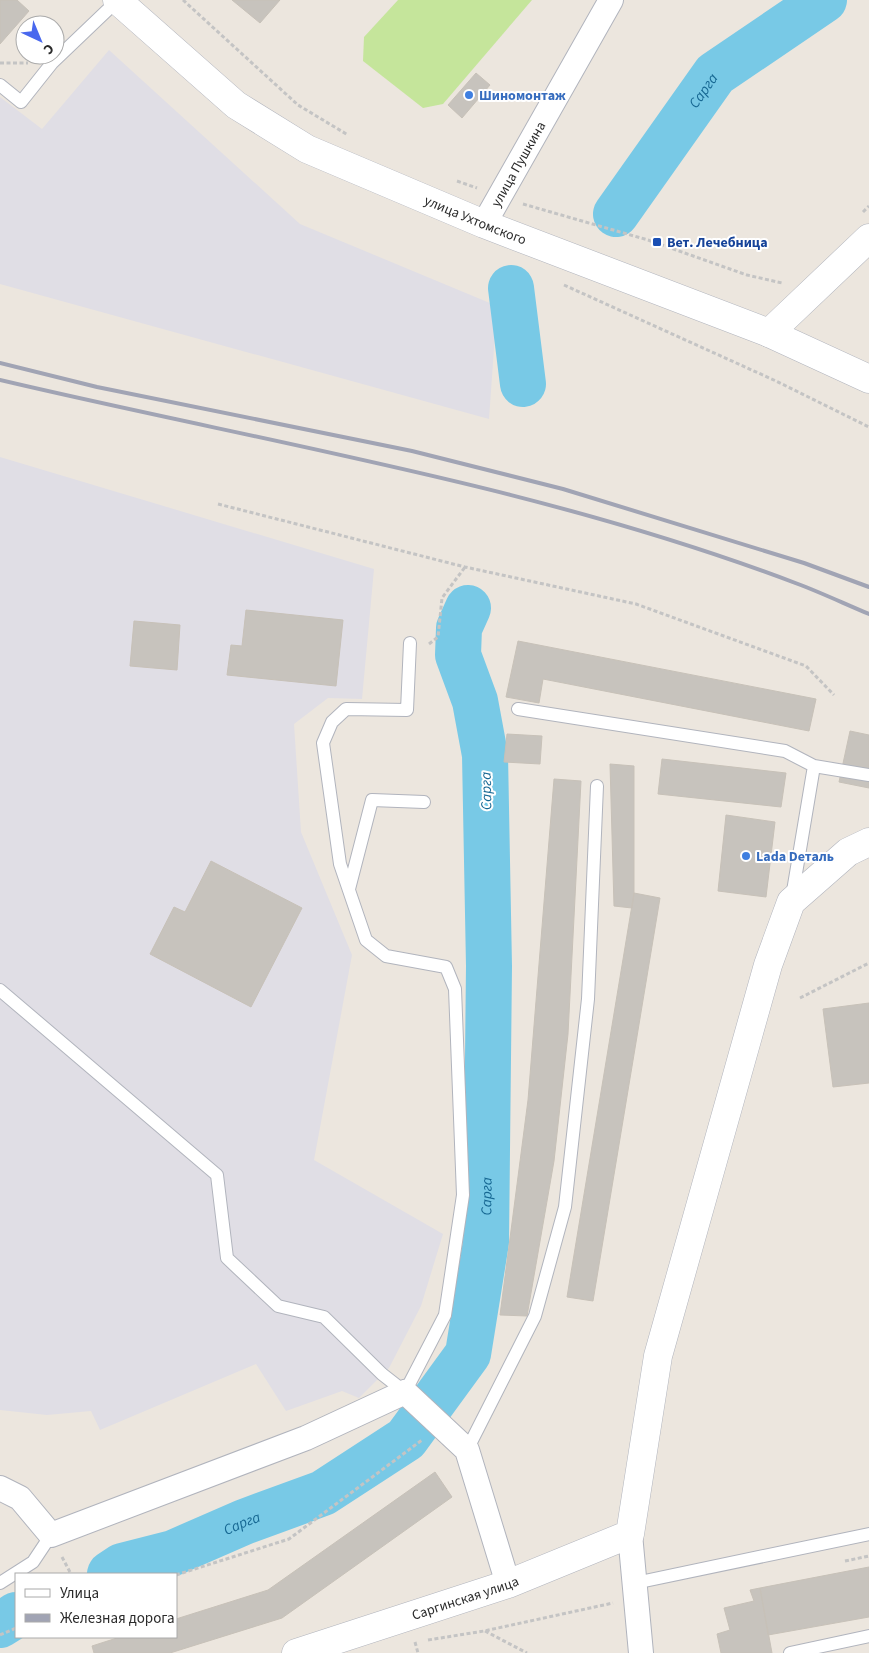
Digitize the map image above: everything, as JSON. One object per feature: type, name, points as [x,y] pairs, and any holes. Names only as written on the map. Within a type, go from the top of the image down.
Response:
[{"type":"street","name":"улица Ухтомского","points":[[118,0],[236,105],[307,148],[484,224],[769,333],[869,379]]},
{"type":"street","name":"улица Пушкина","points":[[484,224],[612,0]]},
{"type":"street","points":[[769,333],[869,238]]},
{"type":"street","points":[[641,1653],[630,1534],[658,1356],[768,965],[791,902],[848,852],[869,842]]},
{"type":"street","points":[[0,1488],[20,1498],[51,1535],[306,1438],[404,1392],[467,1450],[508,1584]]},
{"type":"street","name":"Саргинская улица","points":[[296,1653],[508,1584],[630,1534]]},
{"type":"lane","points":[[0,85],[21,102],[52,63],[118,0]]},
{"type":"lane","points":[[0,990],[217,1175],[227,1258],[278,1306],[324,1317],[382,1374],[404,1392],[445,1315],[464,1195],[455,989],[446,967],[386,956],[366,940],[340,864],[324,744],[332,722],[346,709],[407,710],[410,643]]},
{"type":"lane","points":[[518,709],[785,751],[814,766],[869,775]]},
{"type":"lane","points":[[791,902],[814,766]]},
{"type":"lane","points":[[467,1450],[535,1316],[565,1207],[588,998],[597,786]]},
{"type":"lane","points":[[349,889],[372,800],[424,802]]},
{"type":"lane","points":[[636,1591],[869,1534]]},
{"type":"lane","points":[[16,1573],[33,1562],[51,1535]]},
{"type":"lane","points":[[0,1583],[15,1573]]},
{"type":"lane","points":[[790,1653],[869,1636]]},
{"type":"path","points":[[218,504],[465,567],[636,604],[806,666],[834,696]]},
{"type":"path","points":[[410,643],[429,644],[438,637],[442,598],[465,567]]},
{"type":"path","points":[[800,998],[869,963]]},
{"type":"path","points":[[178,1574],[289,1539],[396,1458],[442,1426]]},
{"type":"path","points":[[425,1641],[484,1631],[594,1606],[636,1591]]},
{"type":"path","points":[[0,1635],[15,1628]]},
{"type":"path","points":[[484,1631],[527,1653]]},
{"type":"path","points":[[416,1642],[418,1653]]},
{"type":"shaded area","points":[[109,50],[300,224],[497,306],[489,419],[0,284],[0,97],[42,129]]},
{"type":"shaded area","points":[[0,457],[374,569],[362,699],[328,698],[294,724],[301,832],[352,955],[314,1160],[443,1234],[421,1306],[389,1368],[359,1398],[342,1391],[286,1411],[256,1364],[100,1430],[91,1411],[47,1415],[0,1410]]},
{"type":"green space","points":[[398,0],[532,0],[443,104],[423,108],[363,61],[364,37]]},
{"type":"building","points":[[0,0],[17,0],[29,11],[25,15],[15,15],[15,27],[0,44]]},
{"type":"building","points":[[232,0],[280,0],[260,23]]},
{"type":"building","name":"Шиномонтаж","points":[[476,73],[490,85],[462,118],[448,105]]},
{"type":"building","points":[[246,610],[343,620],[336,686],[227,675],[231,645],[242,646]]},
{"type":"building","points":[[134,621],[180,625],[177,670],[130,666]]},
{"type":"building","points":[[518,641],[816,699],[809,731],[543,679],[539,703],[506,697]]},
{"type":"building","points":[[850,731],[869,735],[869,788],[839,782]]},
{"type":"building","points":[[507,734],[542,736],[540,764],[504,762]]},
{"type":"building","points":[[662,759],[786,773],[781,807],[658,794]]},
{"type":"building","points":[[610,764],[634,766],[634,893],[632,908],[614,906]]},
{"type":"building","points":[[554,779],[581,781],[568,1034],[554,1161],[527,1316],[500,1315],[528,1100]]},
{"type":"building","points":[[726,815],[775,822],[766,897],[718,891]]},
{"type":"building","points":[[211,861],[302,908],[251,1007],[150,954],[174,907],[185,912]]},
{"type":"building","points":[[634,893],[660,898],[593,1301],[567,1297]]},
{"type":"building","points":[[869,1003],[869,1083],[833,1087],[823,1009]]},
{"type":"building","points":[[435,1472],[452,1497],[282,1618],[170,1653],[94,1653],[92,1646],[117,1638],[178,1638],[178,1618],[268,1590]]},
{"type":"building","points":[[869,1567],[869,1617],[768,1635],[760,1588]]},
{"type":"building","points":[[760,1588],[772,1653],[721,1653],[717,1634],[730,1630],[724,1608],[754,1601],[750,1590]]},
{"type":"waterway","name":"Сарга","points":[[616,214],[715,74],[824,0]]},
{"type":"waterway","name":"Сарга","points":[[511,288],[523,384]]},
{"type":"waterway","name":"Сарга","points":[[112,1573],[122,1566],[173,1553],[244,1522],[323,1493],[406,1439],[468,1354],[486,1242],[489,966],[485,755],[475,701],[458,655],[459,628],[468,608]]},
{"type":"waterway","name":"Сарга","points":[[0,1625],[15,1616]]},
{"type":"railway","points":[[0,363],[97,387],[412,451],[563,489],[804,563],[869,587]]},
{"type":"railway","points":[[0,380],[302,446],[503,493],[701,550],[798,584],[869,614]]},
{"type":"place","name":"Шиномонтаж","points":[[469,95]]},
{"type":"place","name":"Вет. Лечебница","points":[[657,242]]},
{"type":"place","name":"Lada Dеталь","points":[[746,856]]}]
